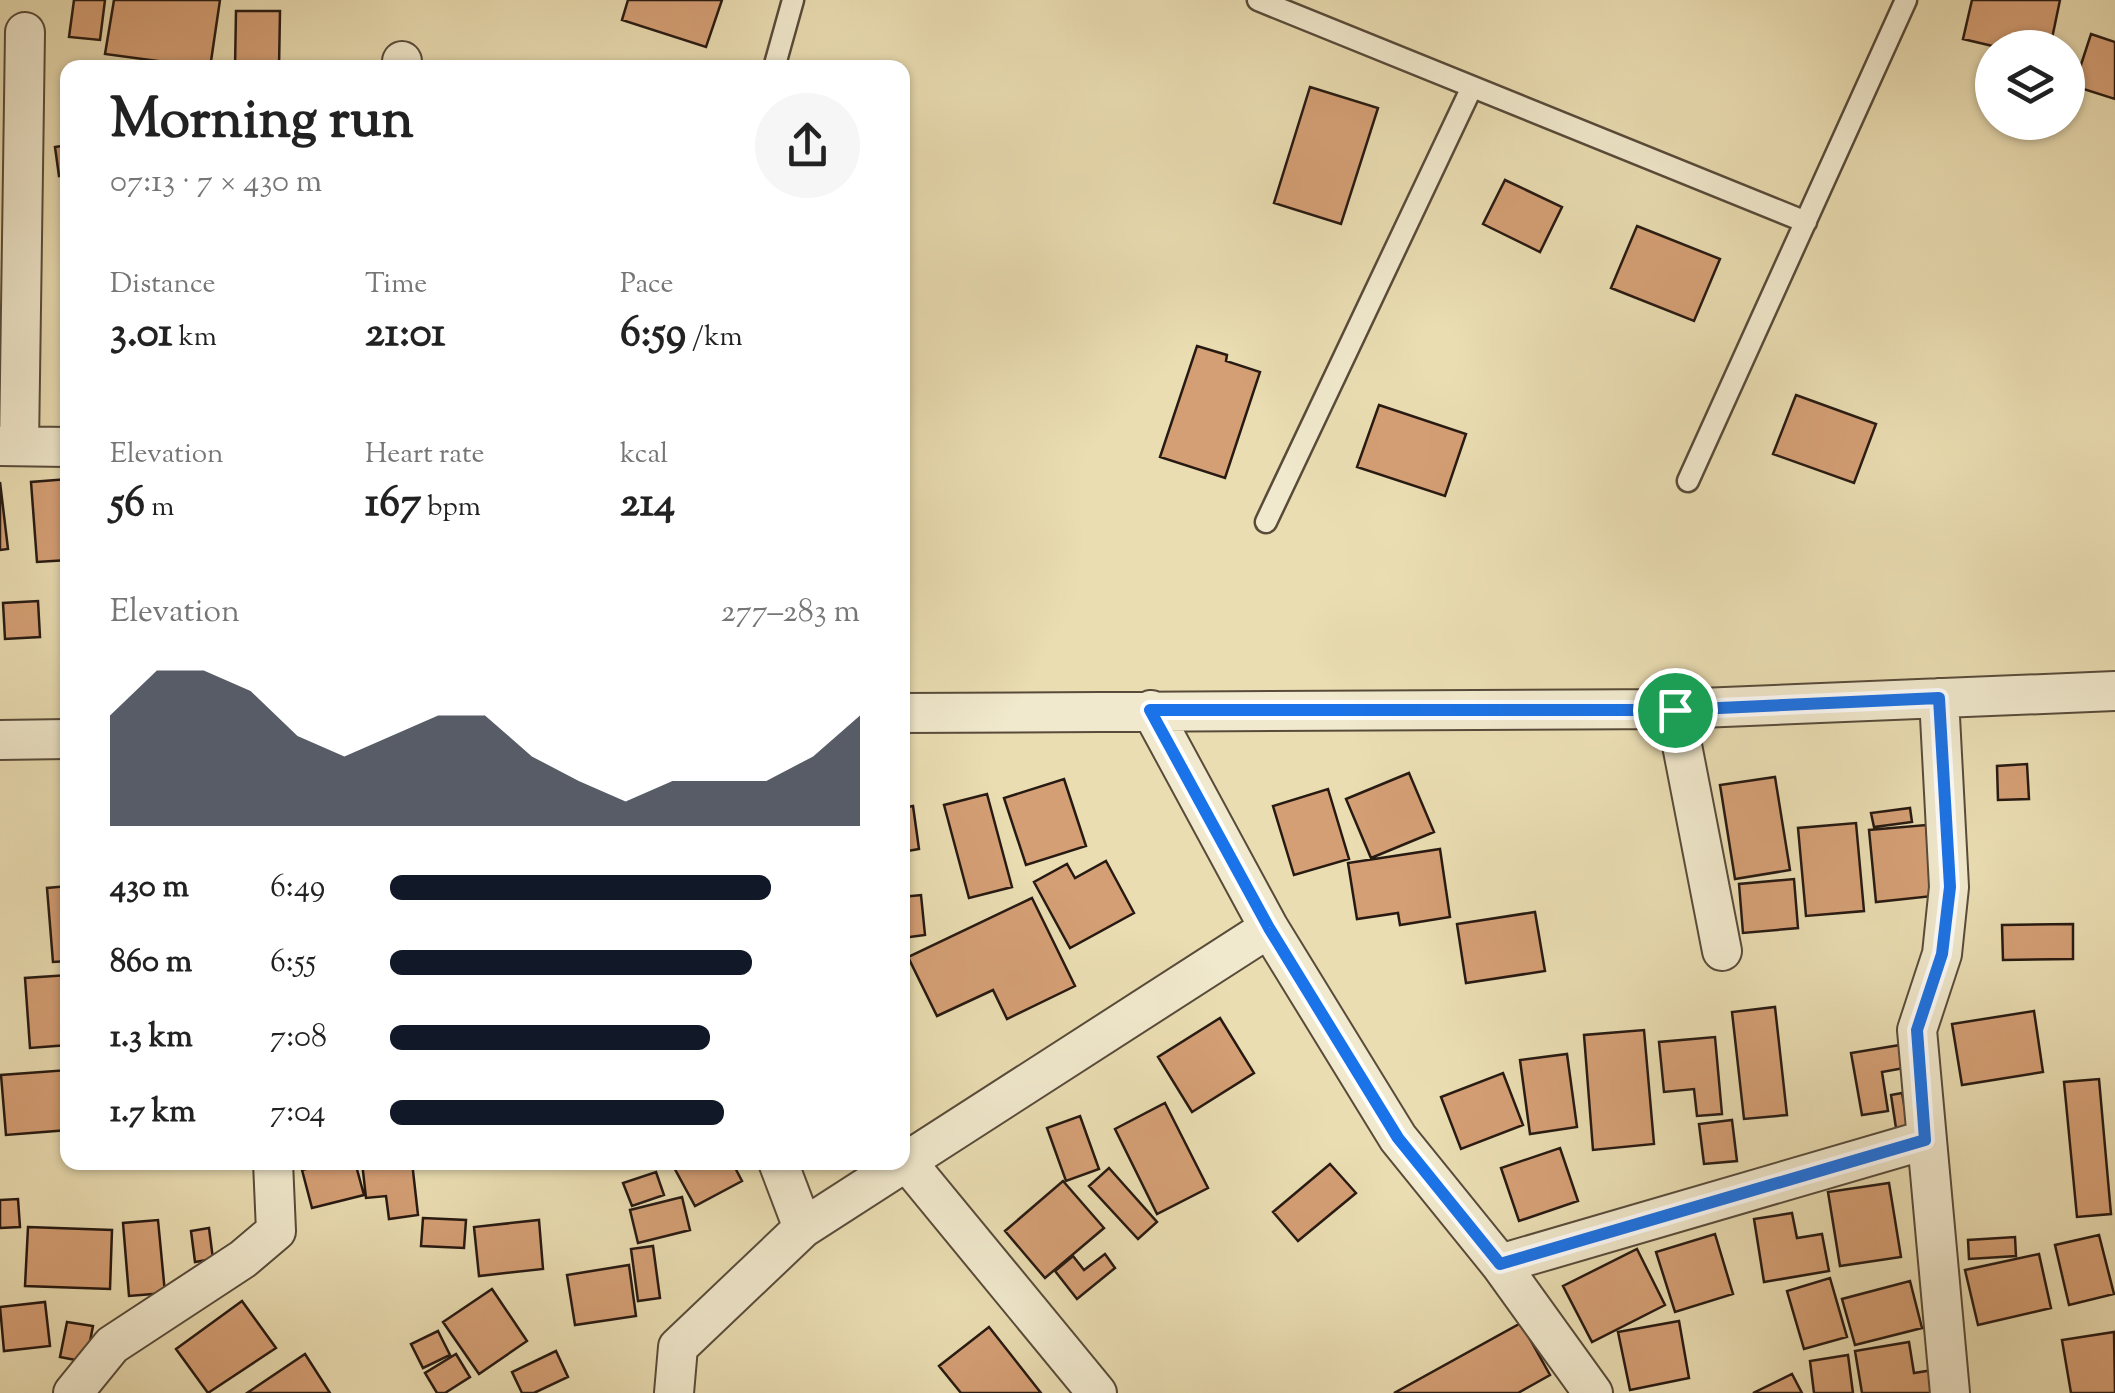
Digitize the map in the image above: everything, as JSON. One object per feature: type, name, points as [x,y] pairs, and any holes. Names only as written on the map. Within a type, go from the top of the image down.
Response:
[{"type":"street","points":[[25,32],[10,446],[60,448]]},
{"type":"street","points":[[910,714],[1675,710],[2115,691]]},
{"type":"street","points":[[1939,698],[1950,887],[1942,954],[1917,1030],[1950,1393]]},
{"type":"street","points":[[1150,710],[1269,928],[1398,1138],[1500,1264],[1594,1393]]},
{"type":"street","points":[[1675,710],[1722,951]]},
{"type":"street","points":[[0,740],[60,739]]},
{"type":"street","points":[[910,1158],[1269,928]]},
{"type":"street","points":[[1500,1264],[1925,1140]]},
{"type":"street","points":[[910,1166],[1097,1393]]},
{"type":"street","points":[[74,1393],[112,1345],[242,1259],[276,1231],[273,1170]]},
{"type":"street","points":[[781,1170],[802,1228]]},
{"type":"street","points":[[674,1393],[678,1347],[802,1228],[892,1170]]},
{"type":"lane","points":[[776,60],[793,0]]},
{"type":"lane","points":[[1258,0],[1806,222]]},
{"type":"lane","points":[[1688,481],[1906,0]]},
{"type":"lane","points":[[1266,522],[1472,86]]},
{"type":"building","points":[[74,0],[105,0],[100,40],[69,37]]},
{"type":"building","points":[[114,0],[220,0],[211,60],[150,60],[105,54]]},
{"type":"building","points":[[628,0],[722,0],[706,47],[622,20]]},
{"type":"building","points":[[1972,0],[2060,0],[2054,30],[1975,30],[1975,42],[1963,39]]},
{"type":"building","points":[[236,11],[280,11],[279,60],[235,60]]},
{"type":"building","points":[[2091,34],[2115,42],[2115,99],[2085,89],[2085,52]]},
{"type":"building","points":[[1310,87],[1378,108],[1341,224],[1274,203]]},
{"type":"building","points":[[60,146],[59,176],[55,147]]},
{"type":"building","points":[[1505,180],[1562,207],[1540,252],[1483,224]]},
{"type":"building","points":[[1637,226],[1720,259],[1694,321],[1611,288]]},
{"type":"building","points":[[1197,346],[1227,355],[1226,361],[1260,372],[1225,478],[1160,457]]},
{"type":"building","points":[[1796,395],[1876,424],[1854,483],[1773,454]]},
{"type":"building","points":[[1379,405],[1466,434],[1445,496],[1357,467]]},
{"type":"building","points":[[60,480],[60,561],[37,562],[31,482]]},
{"type":"building","points":[[0,482],[8,549],[0,550]]},
{"type":"building","points":[[38,601],[40,637],[5,639],[3,603]]},
{"type":"building","points":[[2027,764],[2029,799],[1998,800],[1997,766]]},
{"type":"building","points":[[1409,773],[1434,832],[1371,858],[1346,799]]},
{"type":"building","points":[[1775,777],[1790,870],[1735,879],[1720,785]]},
{"type":"building","points":[[1064,779],[1086,846],[1026,865],[1004,798]]},
{"type":"building","points":[[1328,789],[1349,859],[1294,875],[1273,806]]},
{"type":"building","points":[[987,794],[1012,887],[969,898],[944,805]]},
{"type":"building","points":[[913,806],[919,849],[910,851]]},
{"type":"building","points":[[1910,808],[1912,822],[1874,827],[1871,813]]},
{"type":"building","points":[[1856,823],[1864,911],[1806,916],[1798,828]]},
{"type":"building","points":[[1926,825],[1933,896],[1876,902],[1869,830]]},
{"type":"building","points":[[1440,849],[1450,917],[1400,925],[1398,913],[1357,919],[1348,863]]},
{"type":"building","points":[[1106,861],[1134,913],[1070,948],[1034,882],[1067,864],[1075,878]]},
{"type":"building","points":[[1794,879],[1798,928],[1743,933],[1739,884]]},
{"type":"building","points":[[60,887],[60,962],[53,962],[47,888]]},
{"type":"building","points":[[921,895],[925,935],[910,937],[910,896]]},
{"type":"building","points":[[1032,898],[1075,986],[1007,1019],[993,990],[937,1016],[910,956]]},
{"type":"building","points":[[1535,912],[1545,971],[1466,983],[1457,924]]},
{"type":"building","points":[[2073,924],[2073,959],[2003,960],[2002,925]]},
{"type":"building","points":[[60,976],[60,1046],[30,1048],[25,978]]},
{"type":"building","points":[[1775,1007],[1787,1115],[1744,1119],[1732,1012]]},
{"type":"building","points":[[2034,1011],[2043,1072],[1962,1085],[1952,1024]]},
{"type":"building","points":[[1220,1018],[1254,1073],[1192,1112],[1158,1057]]},
{"type":"building","points":[[1644,1030],[1654,1144],[1593,1150],[1584,1035]]},
{"type":"building","points":[[1715,1037],[1722,1114],[1697,1116],[1694,1089],[1664,1092],[1659,1042]]},
{"type":"building","points":[[1900,1045],[1904,1068],[1882,1072],[1888,1111],[1862,1115],[1851,1053]]},
{"type":"building","points":[[1567,1054],[1577,1127],[1530,1134],[1520,1060]]},
{"type":"building","points":[[60,1071],[60,1131],[6,1135],[1,1075]]},
{"type":"building","points":[[1503,1073],[1523,1125],[1461,1149],[1441,1097]]},
{"type":"building","points":[[2099,1079],[2111,1214],[2077,1217],[2064,1082]]},
{"type":"building","points":[[1902,1093],[1908,1126],[1896,1128],[1891,1095]]},
{"type":"building","points":[[1165,1103],[1208,1188],[1157,1214],[1115,1129]]},
{"type":"building","points":[[1080,1116],[1099,1169],[1066,1181],[1047,1128]]},
{"type":"building","points":[[1732,1120],[1737,1161],[1704,1164],[1699,1124]]},
{"type":"building","points":[[1560,1148],[1578,1201],[1519,1221],[1501,1168]]},
{"type":"building","points":[[1330,1164],[1356,1193],[1298,1241],[1273,1212]]},
{"type":"building","points":[[1109,1168],[1157,1222],[1138,1239],[1089,1186]]},
{"type":"building","points":[[302,1170],[357,1170],[364,1195],[312,1208]]},
{"type":"building","points":[[363,1170],[413,1170],[418,1215],[389,1219],[386,1196],[366,1198]]},
{"type":"building","points":[[675,1170],[736,1170],[742,1181],[695,1206]]},
{"type":"building","points":[[656,1172],[664,1195],[632,1206],[623,1183]]},
{"type":"building","points":[[1063,1181],[1104,1228],[1045,1278],[1005,1231]]},
{"type":"building","points":[[1889,1183],[1901,1257],[1840,1266],[1828,1192]]},
{"type":"building","points":[[682,1197],[690,1230],[638,1243],[630,1210]]},
{"type":"building","points":[[18,1199],[20,1227],[0,1228],[0,1200]]},
{"type":"building","points":[[1792,1213],[1797,1238],[1822,1234],[1829,1271],[1764,1282],[1754,1219]]},
{"type":"building","points":[[423,1218],[466,1220],[464,1248],[421,1246]]},
{"type":"building","points":[[158,1220],[165,1293],[129,1296],[123,1223]]},
{"type":"building","points":[[539,1220],[543,1269],[479,1276],[474,1227]]},
{"type":"building","points":[[28,1227],[112,1230],[110,1289],[25,1286]]},
{"type":"building","points":[[209,1228],[213,1259],[195,1262],[191,1231]]},
{"type":"building","points":[[1715,1234],[1733,1294],[1675,1312],[1656,1252]]},
{"type":"building","points":[[2099,1235],[2114,1294],[2069,1305],[2055,1245]]},
{"type":"building","points":[[2015,1237],[2016,1256],[1969,1259],[1968,1240]]},
{"type":"building","points":[[653,1246],[660,1298],[638,1301],[631,1249]]},
{"type":"building","points":[[1637,1249],[1665,1305],[1592,1342],[1563,1286]]},
{"type":"building","points":[[1105,1254],[1115,1268],[1077,1299],[1055,1271],[1073,1256],[1084,1270]]},
{"type":"building","points":[[2039,1254],[2051,1308],[1978,1325],[1965,1270]]},
{"type":"building","points":[[629,1265],[636,1316],[575,1325],[567,1275]]},
{"type":"building","points":[[1830,1278],[1847,1337],[1804,1349],[1787,1291]]},
{"type":"building","points":[[1910,1281],[1922,1328],[1855,1345],[1842,1299]]},
{"type":"building","points":[[492,1289],[527,1341],[479,1374],[443,1322]]},
{"type":"building","points":[[242,1301],[276,1348],[208,1393],[176,1349]]},
{"type":"building","points":[[45,1302],[50,1346],[4,1351],[0,1307]]},
{"type":"building","points":[[1679,1321],[1689,1378],[1630,1390],[1618,1332]]},
{"type":"building","points":[[67,1322],[93,1326],[86,1362],[60,1357]]},
{"type":"building","points":[[1521,1323],[1550,1375],[1518,1393],[1394,1393]]},
{"type":"building","points":[[989,1327],[1041,1393],[961,1393],[939,1366]]},
{"type":"building","points":[[438,1331],[450,1355],[423,1368],[411,1344]]},
{"type":"building","points":[[2114,1332],[2115,1393],[2071,1393],[2062,1340]]},
{"type":"building","points":[[1909,1342],[1914,1373],[1939,1369],[1942,1393],[1862,1393],[1855,1351]]},
{"type":"building","points":[[556,1351],[568,1377],[534,1393],[522,1393],[512,1372]]},
{"type":"building","points":[[305,1354],[330,1393],[247,1393]]},
{"type":"building","points":[[456,1354],[470,1377],[445,1393],[437,1393],[425,1373]]},
{"type":"building","points":[[1848,1355],[1853,1393],[1814,1393],[1810,1361]]},
{"type":"building","points":[[1792,1374],[1802,1393],[1753,1393]]},
{"type":"route","points":[[1939,698],[1950,887],[1942,954],[1917,1030],[1925,1140],[1500,1264],[1398,1138],[1269,928],[1150,710],[1675,710],[1939,698]]}]
